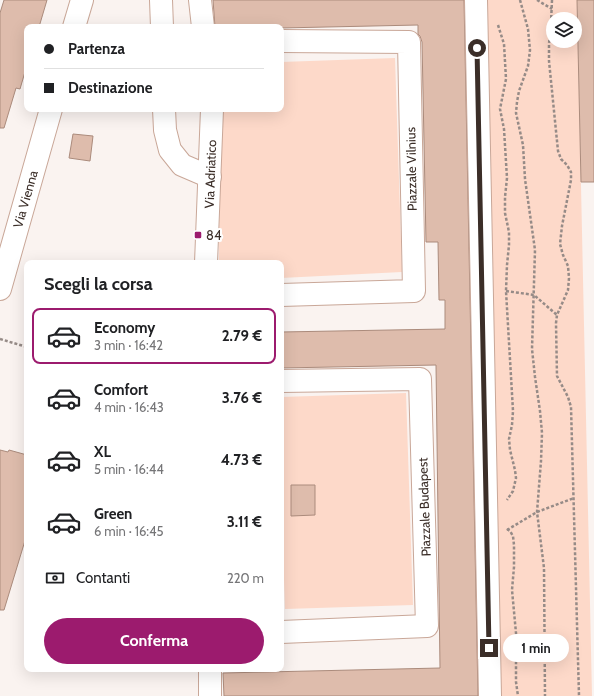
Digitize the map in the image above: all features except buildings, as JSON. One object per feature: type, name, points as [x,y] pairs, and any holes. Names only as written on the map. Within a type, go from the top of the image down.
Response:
[{"type":"street","points":[[75,24],[82,0]]},
{"type":"street","points":[[161,0],[162,24]]},
{"type":"street","points":[[200,0],[203,24]]},
{"type":"street","points":[[476,0],[490,696]]},
{"type":"street","name":"Piazzale Vilnius","points":[[284,41],[408,42],[414,291],[284,295]]},
{"type":"street","name":"Via Vienna","points":[[0,288],[50,112]]},
{"type":"street","points":[[164,112],[165,130],[170,150],[182,165],[210,177]]},
{"type":"street","name":"Via Adriatico","points":[[206,260],[212,112]]},
{"type":"street","name":"Piazzale Budapest","points":[[284,381],[420,379],[427,626],[284,632]]},
{"type":"street","points":[[210,672],[210,696]]},
{"type":"path","points":[[520,0],[528,29],[530,50],[528,66],[516,102],[516,113],[523,145],[525,179],[534,250],[532,349],[542,433],[537,512],[544,568],[545,696]]},
{"type":"path","points":[[537,0],[552,9]]},
{"type":"path","points":[[552,0],[549,61],[558,151],[561,159],[571,172],[571,180],[560,244],[568,266],[570,278],[568,290],[557,315],[556,336],[557,376],[568,397],[571,407],[579,696]]},
{"type":"path","points":[[496,20],[504,44],[506,79],[500,109],[504,129],[507,178],[505,213],[509,245],[506,291],[513,411],[512,425],[508,439],[516,478],[513,491],[506,501]]},
{"type":"path","points":[[506,291],[534,295],[557,315]]},
{"type":"path","points":[[0,339],[24,346]]},
{"type":"path","points":[[507,530],[537,512],[574,498]]},
{"type":"path","points":[[504,527],[510,531],[513,536],[514,545],[512,590],[516,633],[516,682],[518,696]]},
{"type":"shaded area","points":[[466,0],[577,0],[577,12],[546,12],[546,48],[578,48],[592,696],[480,696]]},
{"type":"shaded area","points":[[395,58],[402,272],[284,278],[284,260],[219,260],[220,112],[284,112],[284,62]]},
{"type":"shaded area","points":[[406,393],[413,605],[285,609],[284,397]]},
{"type":"place","name":"84","points":[[198,235]]},
{"type":"route","points":[[477,48],[489,648]]}]
